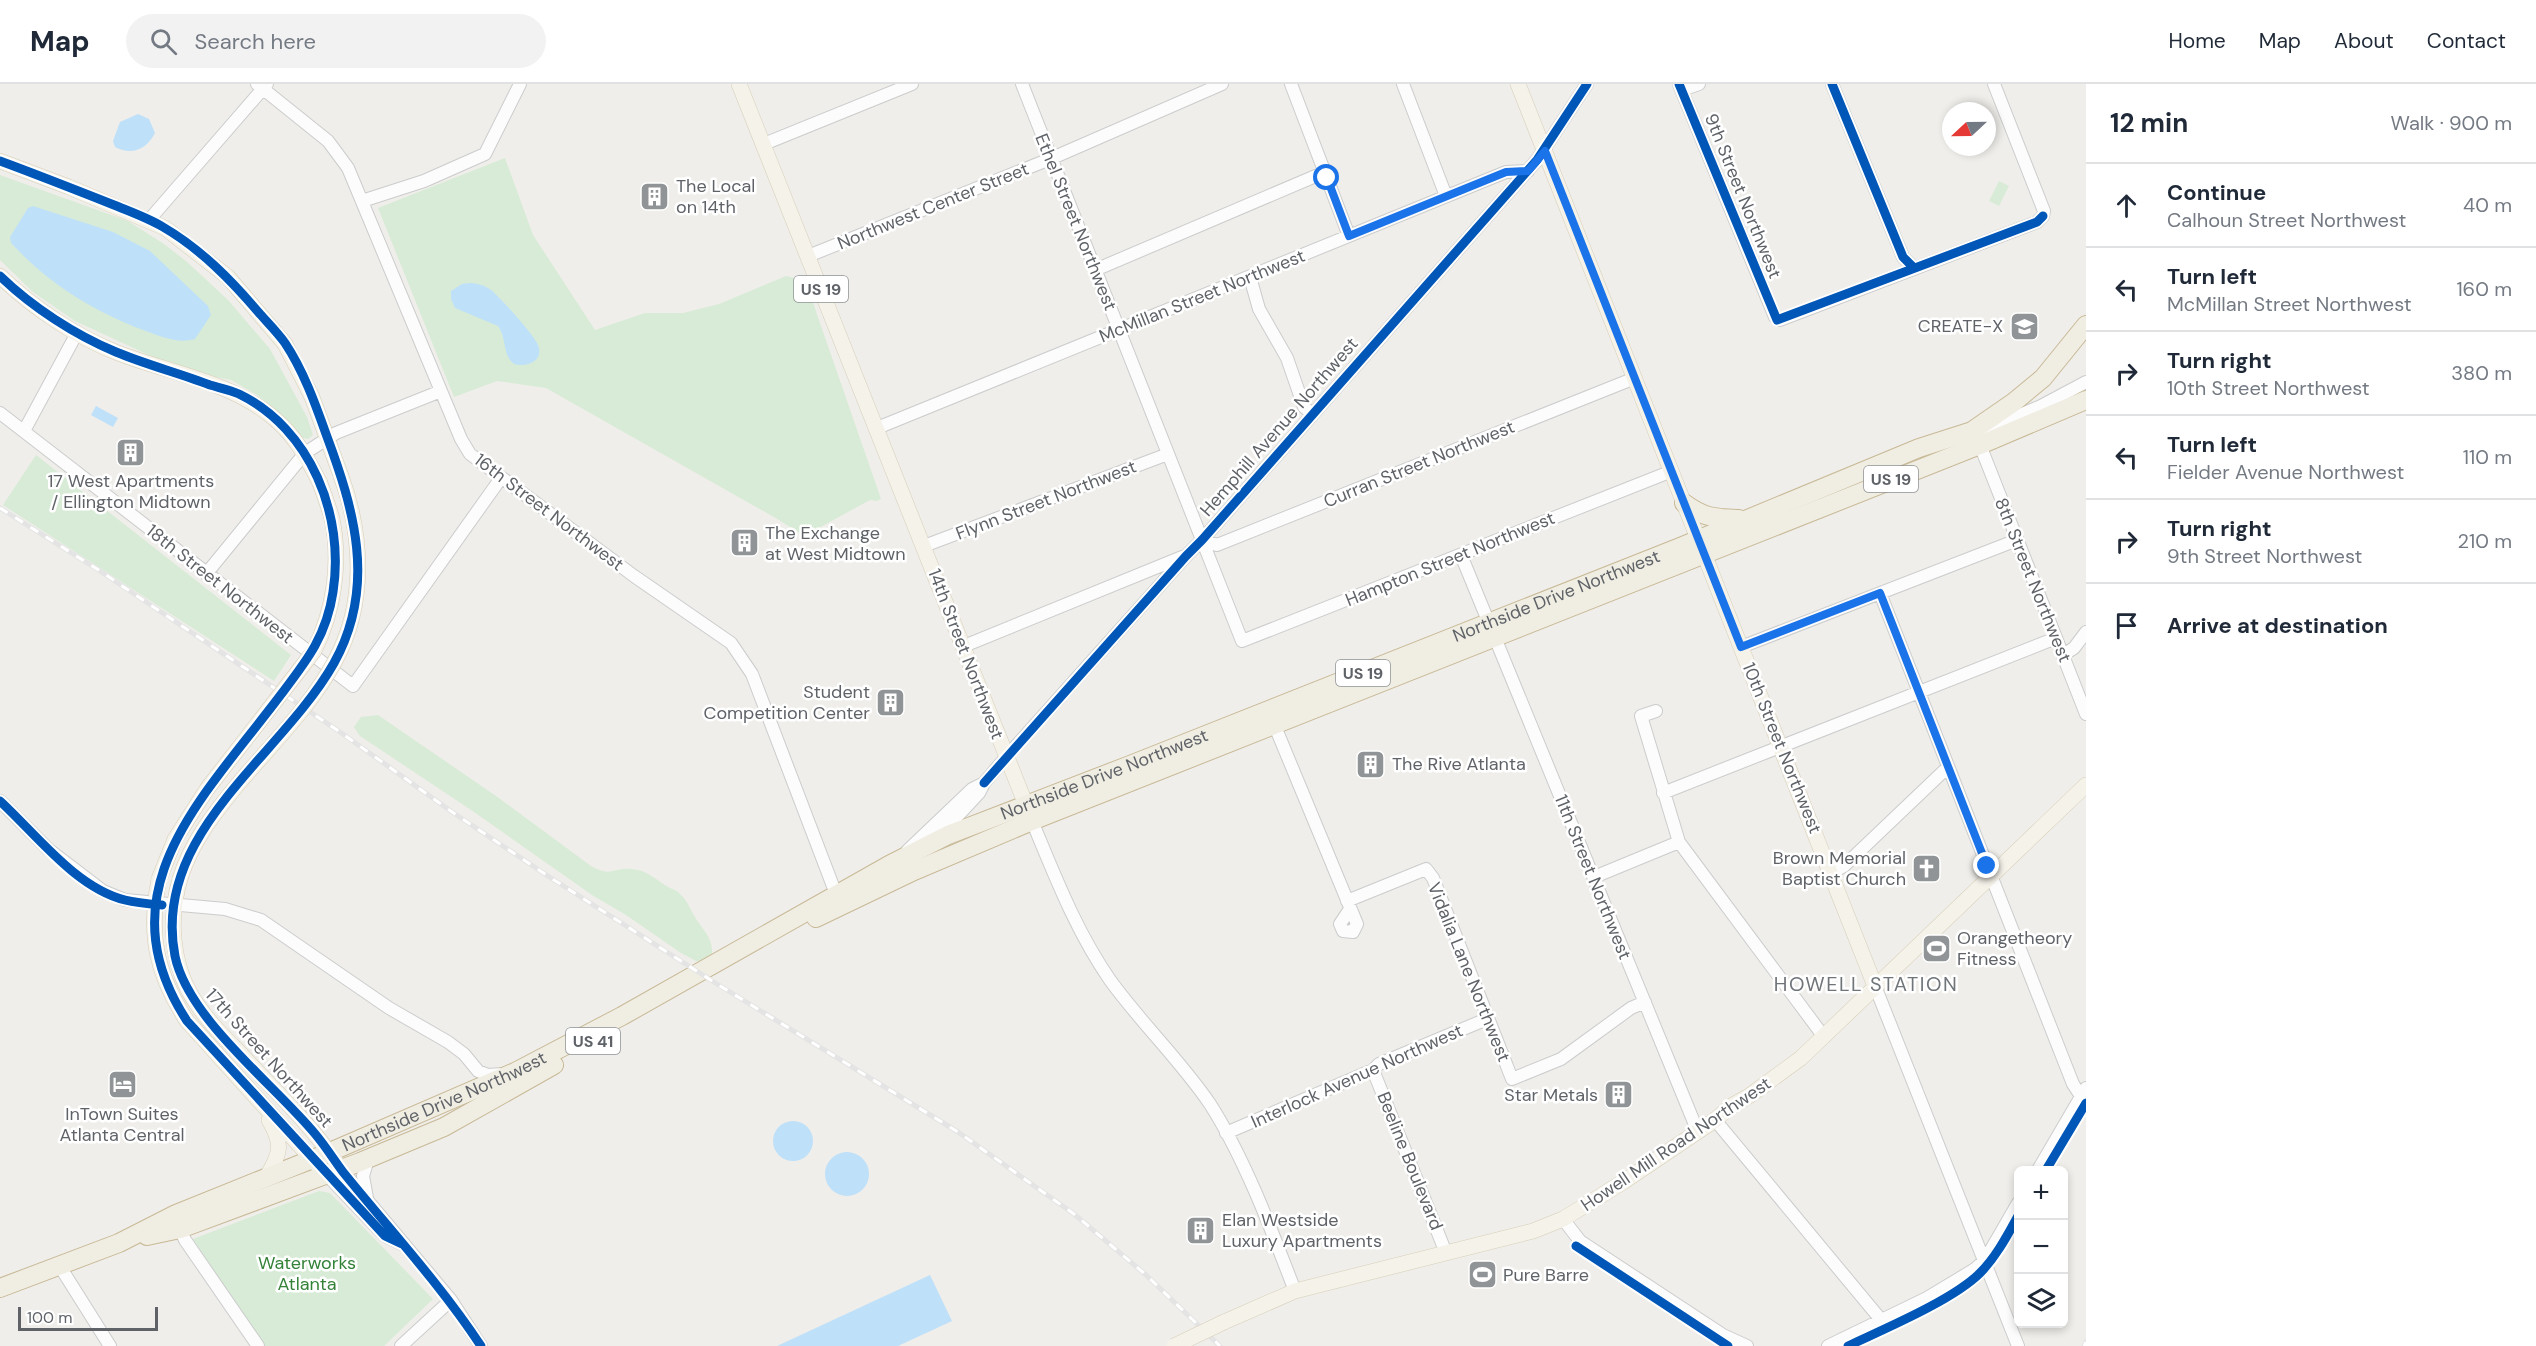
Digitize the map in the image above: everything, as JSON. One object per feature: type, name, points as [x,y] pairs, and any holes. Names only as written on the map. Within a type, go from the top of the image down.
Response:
[{"type":"highway","name":"Northside Drive Northwest","points":[[1701,546],[1744,519],[1919,448],[1980,439],[2014,402],[2043,378],[2086,325]]},
{"type":"highway","name":"Northside Drive Northwest","points":[[0,1288],[119,1243],[176,1214],[321,1156],[515,1072],[632,1010],[836,894],[933,842],[1029,813],[1274,724],[1491,630],[1701,546],[2086,400]]},
{"type":"highway","points":[[1684,503],[1700,514],[1711,518],[1744,519]]},
{"type":"highway","name":"Northside Drive Northwest","points":[[119,1243],[180,1229],[444,1128],[772,941],[1029,813],[1353,677],[1491,630]]},
{"type":"highway","points":[[1274,724],[1286,710],[1333,692],[1353,677]]},
{"type":"main road","name":"14th Street Northwest","points":[[739,84],[1029,813]]},
{"type":"main road","name":"10th Street Northwest","points":[[1518,84],[1875,986]]},
{"type":"main road","name":"17th Street Northwest","points":[[0,161],[165,228],[228,277],[284,342],[312,397],[341,476],[353,515],[358,548],[354,607],[343,644],[315,691],[207,825],[186,858],[174,906],[173,928],[175,956],[191,996],[213,1025],[315,1133],[321,1156]]},
{"type":"main road","name":"17th Street Northwest","points":[[0,276],[28,299],[77,333],[116,352],[239,394],[277,420],[305,453],[320,483],[332,518],[336,548],[333,590],[323,634],[314,651],[207,789],[175,839],[159,879],[154,904],[158,961],[174,1001],[189,1024],[256,1097],[321,1156],[334,1172]]},
{"type":"main road","name":"Howell Mill Road Northwest","points":[[1174,1346],[1295,1291],[1533,1231],[1563,1219],[1698,1132],[1778,1075],[1824,1037],[2086,785]]},
{"type":"main road","points":[[256,1097],[278,1136],[280,1146],[267,1176]]},
{"type":"street","points":[[362,201],[424,181],[484,153],[520,84]]},
{"type":"street","points":[[764,144],[912,84]]},
{"type":"street","name":"Ethel Street Northwest","points":[[1022,84],[1237,627]]},
{"type":"street","name":"Northwest Center Street","points":[[808,256],[1050,159],[1222,84]]},
{"type":"street","points":[[1291,84],[1349,236]]},
{"type":"street","points":[[1403,84],[1446,196]]},
{"type":"street","name":"Hemphill Avenue Northwest","points":[[914,870],[933,842],[979,793],[984,783],[1007,756],[1202,540],[1528,171],[1545,151],[1587,84]]},
{"type":"street","points":[[1680,87],[1699,84]]},
{"type":"street","points":[[1832,84],[1903,257],[1914,268],[2037,222],[2043,216],[2044,211],[1994,84]]},
{"type":"street","points":[[149,220],[263,86]]},
{"type":"street","name":"16th Street Northwest","points":[[263,86],[328,141],[348,168],[461,439],[471,454],[634,576],[731,643],[752,674],[836,894]]},
{"type":"street","name":"9th Street Northwest","points":[[1680,87],[1777,320],[1914,268]]},
{"type":"street","name":"McMillan Street Northwest","points":[[877,428],[1506,172],[1528,171]]},
{"type":"street","points":[[1095,270],[1325,172]]},
{"type":"street","points":[[1250,277],[1259,309],[1287,357],[1304,407],[1312,414]]},
{"type":"street","points":[[24,431],[77,333]]},
{"type":"street","name":"Curran Street Northwest","points":[[1202,540],[1217,545],[1635,378]]},
{"type":"street","points":[[1980,439],[1982,431],[2086,382]]},
{"type":"street","points":[[206,573],[305,453],[328,439],[441,391]]},
{"type":"street","points":[[1980,439],[2037,414],[2041,405]]},
{"type":"street","name":"18th Street Northwest","points":[[0,413],[353,686],[501,478]]},
{"type":"street","name":"8th Street Northwest","points":[[1980,439],[2017,540],[2086,714]]},
{"type":"street","name":"Flynn Street Northwest","points":[[924,546],[1168,454]]},
{"type":"street","name":"Hampton Street Northwest","points":[[1237,627],[1242,641],[1672,471]]},
{"type":"street","points":[[1741,647],[2017,540]]},
{"type":"street","name":"11th Street Northwest","points":[[1461,555],[1698,1132]]},
{"type":"street","points":[[964,646],[1186,556]]},
{"type":"street","points":[[1880,593],[2073,1084],[2084,1092],[2040,1166]]},
{"type":"street","points":[[2063,655],[2074,648],[2086,632]]},
{"type":"street","points":[[1663,793],[2056,638]]},
{"type":"street","points":[[1656,711],[1641,716],[1679,842],[1824,1037]]},
{"type":"street","name":"Vidalia Lane Northwest","points":[[1274,724],[1349,905],[1426,869],[1433,878],[1512,1079],[1561,1059],[1631,1008],[1645,1002]]},
{"type":"street","points":[[1831,873],[1844,866],[1948,767]]},
{"type":"street","name":"Hemphill Avenue Northwest","points":[[896,861],[972,789],[984,783]]},
{"type":"street","points":[[0,801],[48,849],[90,883],[125,900],[225,909],[261,920],[390,1008],[464,1054],[482,1073],[493,1075],[515,1072]]},
{"type":"street","name":"14th Street Northwest","points":[[1029,813],[1066,905],[1095,956],[1125,1000],[1191,1078],[1226,1132],[1295,1291]]},
{"type":"street","points":[[1593,877],[1679,842]]},
{"type":"street","name":"10th Street Northwest","points":[[1875,986],[2018,1346]]},
{"type":"street","name":"Interlock Avenue Northwest","points":[[1226,1132],[1487,1019]]},
{"type":"street","points":[[464,1054],[472,1078],[471,1093]]},
{"type":"street","name":"Beeline Boulevard","points":[[1373,1070],[1446,1253]]},
{"type":"street","points":[[1715,1120],[1882,1321]]},
{"type":"street","points":[[368,1159],[363,1176],[369,1202]]},
{"type":"street","name":"17th Street Northwest","points":[[334,1172],[369,1202],[408,1247],[451,1300],[481,1346]]},
{"type":"street","name":"17th Street Northwest","points":[[334,1172],[385,1236],[408,1247]]},
{"type":"street","points":[[1828,1346],[1950,1285],[1985,1260],[2014,1211]]},
{"type":"street","points":[[1563,1219],[1580,1240],[1723,1335],[1747,1346]]},
{"type":"street","points":[[180,1229],[185,1240],[210,1273],[258,1346]]},
{"type":"street","points":[[59,1265],[110,1346]]},
{"type":"street","points":[[401,1346],[451,1300]]},
{"type":"green space","points":[[505,158],[533,235],[595,330],[645,313],[683,313],[719,304],[786,276],[798,279],[811,297],[881,499],[870,500],[804,536],[546,388],[497,381],[454,397],[378,208]]},
{"type":"green space","points":[[0,175],[128,221],[186,261],[228,300],[270,349],[307,417],[313,435],[308,439],[303,438],[275,409],[231,380],[205,375],[153,357],[75,321],[33,292],[0,260]]},
{"type":"green space","points":[[1999,181],[2009,186],[1999,206],[1989,201]]},
{"type":"green space","points":[[36,455],[291,655],[274,681],[3,505]]},
{"type":"green space","points":[[378,715],[496,796],[591,866],[604,871],[625,869],[642,871],[677,892],[687,902],[709,939],[712,954],[705,961],[696,961],[681,953],[360,736],[354,727],[361,717]]},
{"type":"green space","name":"Waterworks Atlanta","points":[[319,1191],[330,1193],[433,1299],[384,1346],[264,1346],[193,1239]]},
{"type":"water","points":[[138,114],[149,119],[155,133],[152,139],[143,147],[133,151],[115,147],[113,141],[120,122]]},
{"type":"water","points":[[33,206],[113,232],[150,251],[208,306],[211,315],[195,339],[182,341],[170,339],[108,315],[73,295],[41,271],[11,243],[10,237],[28,208]]},
{"type":"water","points":[[469,283],[491,290],[523,324],[539,349],[539,354],[534,361],[525,365],[514,364],[508,356],[498,326],[455,308],[451,299],[451,291],[462,284]]},
{"type":"water","points":[[96,406],[118,418],[113,427],[91,415]]},
{"type":"water","points":[[793,1121],[801,1122],[807,1127],[812,1133],[812,1149],[807,1155],[801,1160],[793,1161],[785,1160],[779,1155],[774,1149],[773,1141],[774,1133],[779,1127],[785,1122]]},
{"type":"water","points":[[847,1152],[862,1159],[869,1174],[862,1189],[847,1196],[832,1189],[825,1174],[832,1159]]},
{"type":"water","points":[[930,1275],[952,1321],[898,1346],[777,1346]]},
{"type":"railway","points":[[0,508],[97,569],[340,732],[455,814],[551,878],[717,984],[958,1132],[1074,1214],[1145,1274],[1220,1346]]},
{"type":"railway","points":[[2084,1346],[2086,1342]]},
{"type":"cycle path","points":[[984,783],[1537,160],[1587,84]]},
{"type":"cycle path","points":[[1679,84],[1777,320],[2037,222],[2043,216]]},
{"type":"cycle path","points":[[1832,84],[1903,257],[1914,268]]},
{"type":"cycle path","points":[[0,161],[145,218],[190,245],[227,278],[285,343],[313,399],[336,462],[352,519],[357,548],[358,576],[355,605],[347,634],[334,663],[311,698],[226,799],[201,834],[182,872],[173,912],[175,956],[183,980],[197,1004],[215,1027],[316,1135],[343,1172],[432,1279],[481,1346]]},
{"type":"cycle path","points":[[0,276],[40,309],[85,337],[128,357],[239,394],[264,409],[286,429],[304,452],[318,478],[328,505],[334,534],[333,592],[325,624],[304,663],[192,812],[172,850],[158,889],[155,931],[164,974],[187,1021],[385,1236],[402,1244]]},
{"type":"cycle path","points":[[0,801],[73,872],[90,884],[107,894],[125,900],[162,905]]},
{"type":"cycle path","points":[[2048,1166],[2086,1103]]},
{"type":"cycle path","points":[[1848,1346],[1917,1313],[1968,1283],[1991,1260],[2016,1220]]},
{"type":"cycle path","points":[[1576,1246],[1728,1346]]},
{"type":"place","name":"The Local on 14th","points":[[655,196]]},
{"type":"place","name":"CREATE-X","points":[[2024,326]]},
{"type":"place","name":"17 West Apartments / Ellington Midtown","points":[[131,452]]},
{"type":"place","name":"The Exchange at West Midtown","points":[[744,543]]},
{"type":"place","name":"Student Competition Center","points":[[891,702]]},
{"type":"place","name":"The Rive Atlanta","points":[[1371,764]]},
{"type":"place","name":"Brown Memorial Baptist Church","points":[[1927,868]]},
{"type":"place","name":"Orangetheory Fitness","points":[[1936,948]]},
{"type":"place","name":"InTown Suites Atlanta Central","points":[[122,1085]]},
{"type":"place","name":"Star Metals","points":[[1619,1095]]},
{"type":"place","name":"Elan Westside Luxury Apartments","points":[[1201,1230]]},
{"type":"place","name":"Pure Barre","points":[[1482,1275]]},
{"type":"district","name":"HOWELL STATION","points":[[1866,984]]},
{"type":"route","points":[[1327,178],[1349,236],[1506,172],[1528,171],[1545,151],[1741,647],[1880,593],[1987,866]]}]
